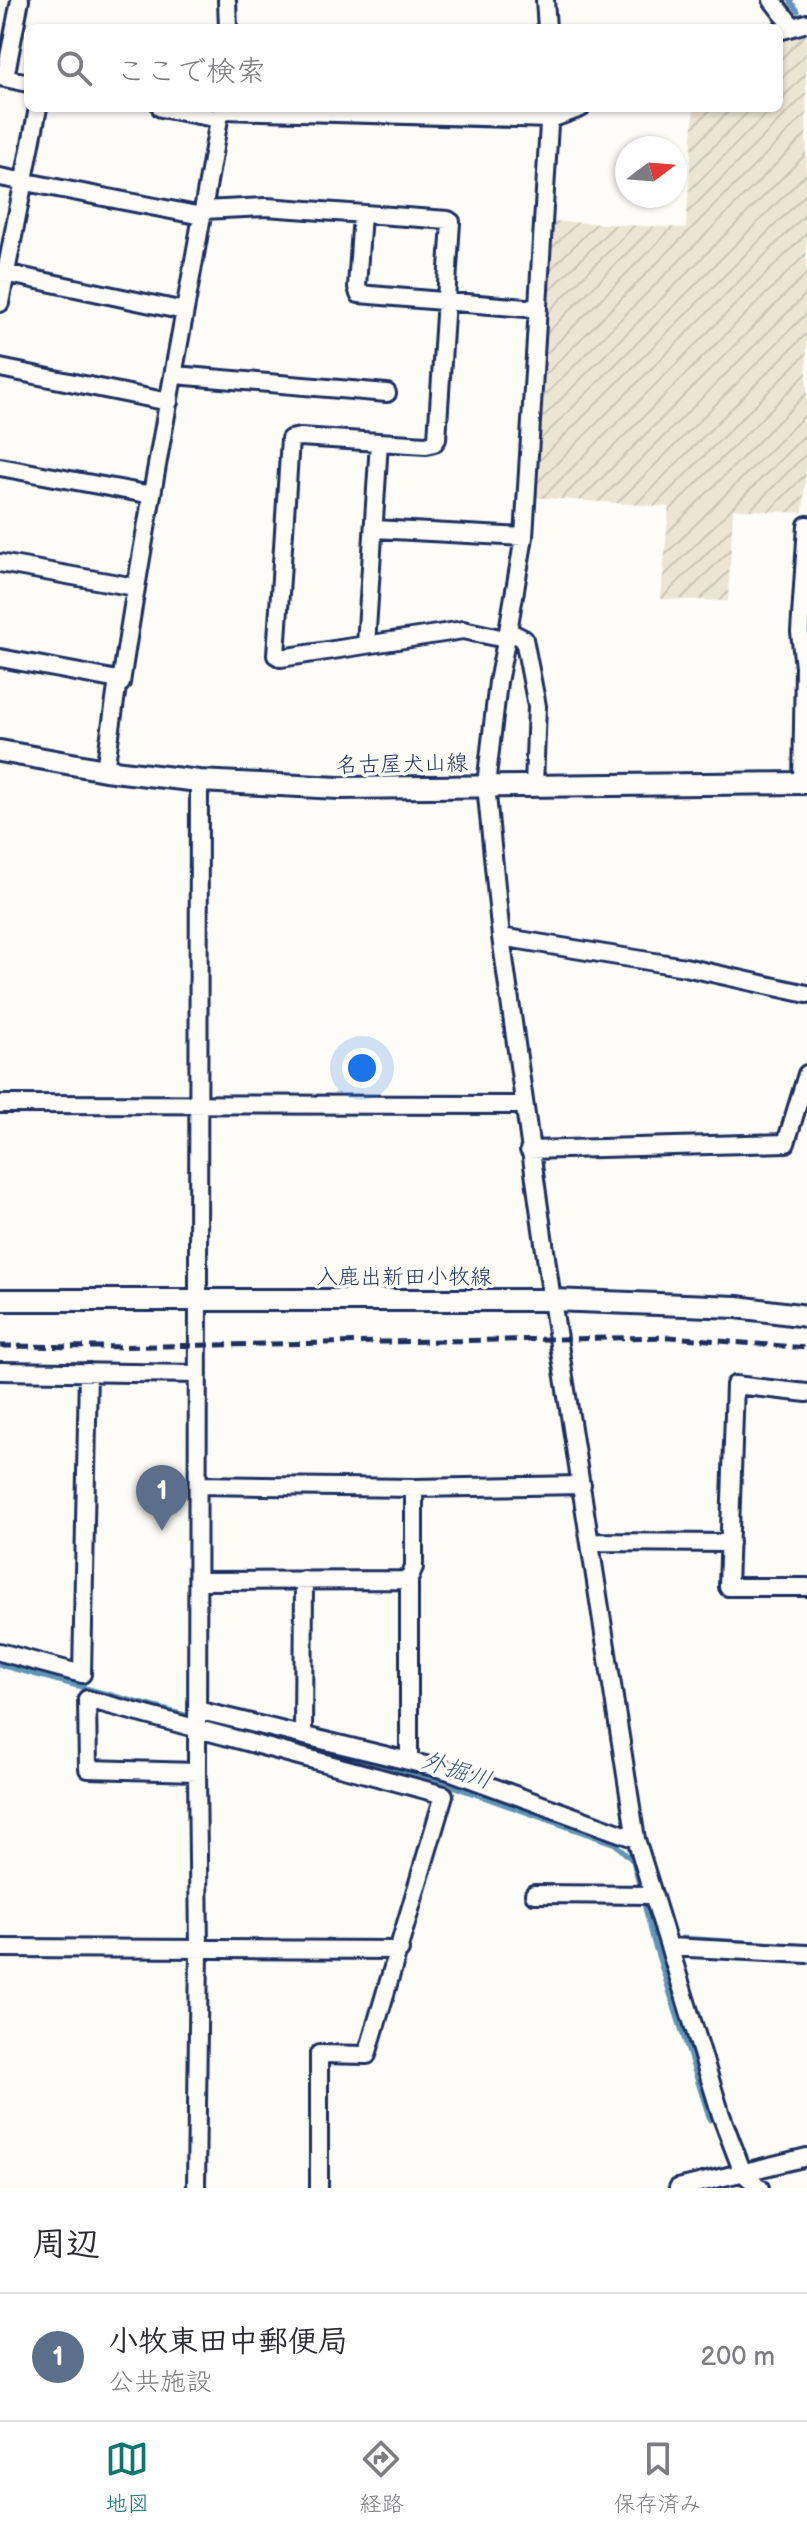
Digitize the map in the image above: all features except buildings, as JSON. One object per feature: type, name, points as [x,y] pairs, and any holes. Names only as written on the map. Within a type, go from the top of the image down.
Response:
[{"type":"main road","name":"名古屋犬山線","points":[[0,751],[105,770],[199,781],[339,788],[804,783]]},
{"type":"main road","name":"入鹿出新田小牧線","points":[[0,1300],[552,1300],[712,1305],[807,1316]]},
{"type":"street","points":[[20,0],[2,78],[24,82]]},
{"type":"street","points":[[227,0],[228,24]]},
{"type":"street","points":[[545,0],[547,24]]},
{"type":"street","points":[[772,0],[793,27]]},
{"type":"street","points":[[0,303],[3,272],[37,112]]},
{"type":"street","points":[[0,658],[121,683],[135,587],[222,112]]},
{"type":"street","points":[[457,112],[550,114],[524,537],[494,712],[486,785],[501,937],[529,1150],[636,1839],[721,2115],[743,2173],[760,2188]]},
{"type":"street","points":[[0,177],[203,213],[266,207],[451,222],[437,439],[426,445],[300,437],[290,439],[274,650],[281,658],[463,630],[524,639],[537,706],[534,785]]},
{"type":"street","points":[[362,214],[359,294],[538,309]]},
{"type":"street","points":[[3,272],[184,311]]},
{"type":"street","points":[[0,368],[169,402]]},
{"type":"street","points":[[175,375],[387,393]]},
{"type":"street","points":[[366,645],[379,442]]},
{"type":"street","points":[[0,467],[152,495]]},
{"type":"street","points":[[804,783],[804,667],[800,632],[807,525]]},
{"type":"street","points":[[374,529],[524,537]]},
{"type":"street","points":[[0,563],[135,587]]},
{"type":"street","points":[[105,770],[118,680]]},
{"type":"street","points":[[196,2188],[199,1949],[199,781]]},
{"type":"street","points":[[501,937],[685,967],[807,994]]},
{"type":"street","points":[[529,1150],[786,1143],[807,1074]]},
{"type":"street","points":[[0,1104],[523,1105]]},
{"type":"street","points":[[0,1371],[198,1374]]},
{"type":"street","points":[[0,1652],[82,1674],[88,1372]]},
{"type":"street","points":[[807,1393],[735,1385],[728,1587],[807,1587]]},
{"type":"street","points":[[198,1485],[414,1488],[582,1485]]},
{"type":"street","points":[[409,1761],[409,1580],[414,1567],[414,1488]]},
{"type":"street","points":[[591,1542],[730,1543]]},
{"type":"street","points":[[303,1734],[304,1580]]},
{"type":"street","points":[[199,1581],[409,1580]]},
{"type":"street","points":[[197,1772],[88,1769],[87,1699],[444,1795],[367,2055],[319,2054],[319,2188]]},
{"type":"street","points":[[197,1710],[446,1770],[636,1839]]},
{"type":"street","points":[[440,1794],[446,1770]]},
{"type":"street","points":[[534,1894],[562,1902],[653,1895]]},
{"type":"street","points":[[669,1947],[807,1954]]},
{"type":"street","points":[[0,1948],[400,1950]]},
{"type":"street","points":[[678,2188],[807,2157]]},
{"type":"shaded area","points":[[806,31],[807,453],[803,513],[733,509],[728,601],[661,599],[669,507],[532,497],[549,221],[686,228],[694,112],[783,112],[783,34]]},
{"type":"waterway","points":[[790,0],[798,11]]},
{"type":"waterway","name":"外掘川","points":[[0,1665],[196,1718]]},
{"type":"waterway","name":"外掘川","points":[[209,1721],[438,1781],[615,1844],[633,1861],[654,1943],[710,2120]]},
{"type":"waterway","points":[[682,1938],[807,1946]]},
{"type":"railway","points":[[0,1346],[670,1337],[807,1348]]},
{"type":"place","name":"小牧東田中郵便局","points":[[162,1531]]}]
